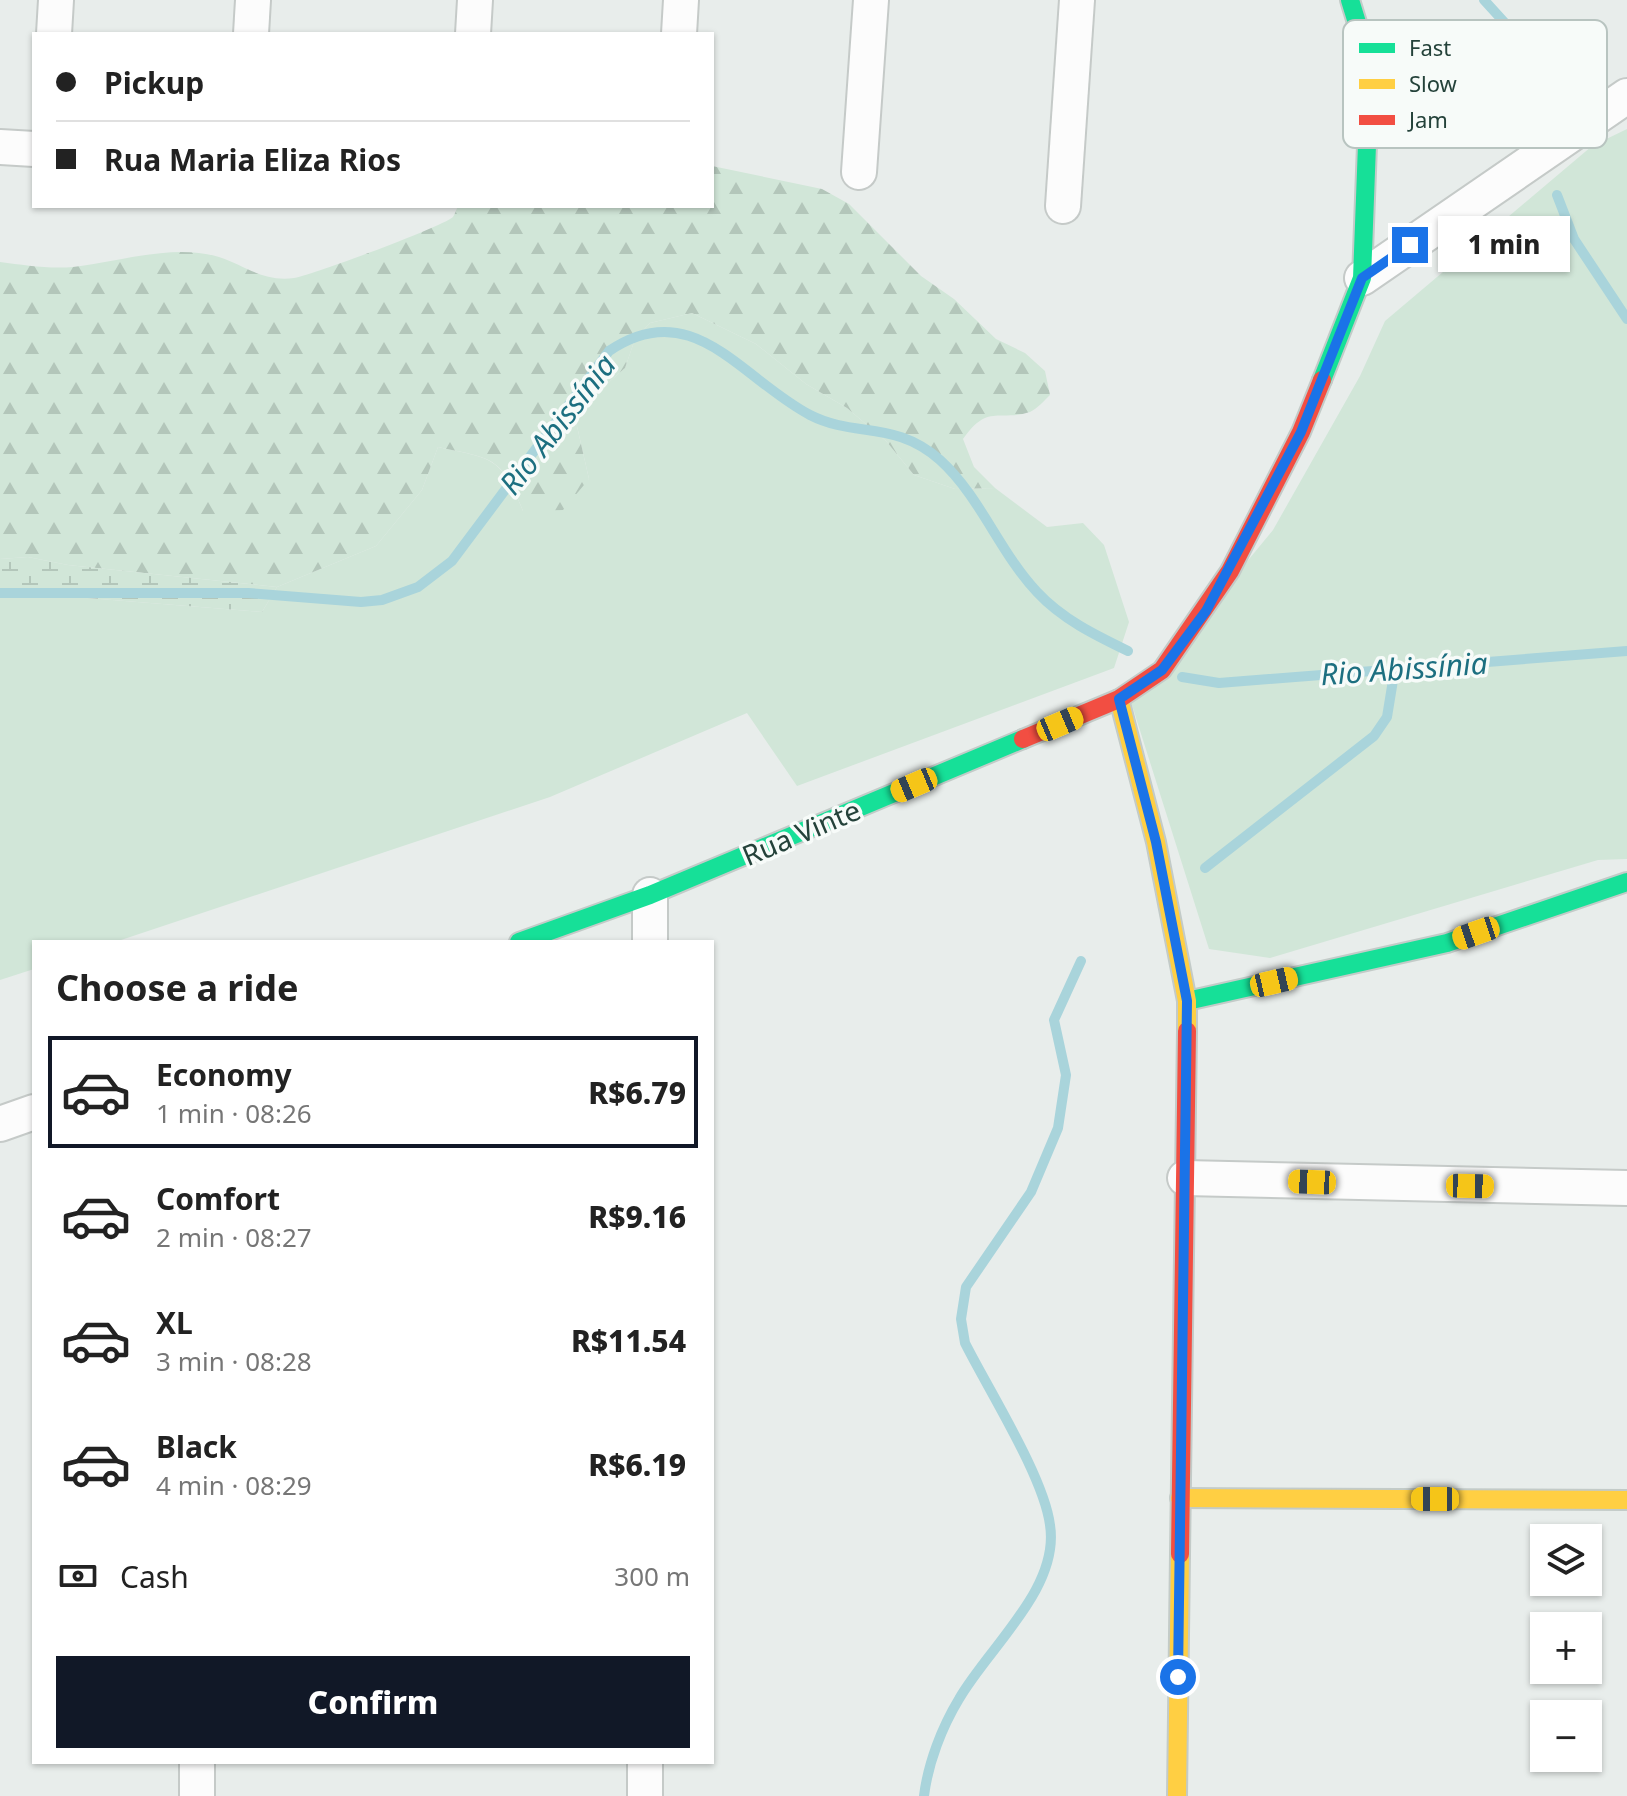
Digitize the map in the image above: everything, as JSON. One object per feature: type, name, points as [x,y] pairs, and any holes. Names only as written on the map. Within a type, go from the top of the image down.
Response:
[{"type":"street","points":[[54,32],[56,0]]},
{"type":"street","points":[[251,32],[253,0]]},
{"type":"street","points":[[473,32],[475,0]]},
{"type":"street","points":[[679,32],[681,0]]},
{"type":"street","points":[[859,172],[871,0]]},
{"type":"street","points":[[1063,206],[1077,0]]},
{"type":"street","name":"Rua Vinte","points":[[1350,0],[1356,20]]},
{"type":"street","points":[[1607,110],[1627,96]]},
{"type":"street","points":[[0,147],[32,149]]},
{"type":"street","name":"Rua Vinte","points":[[525,940],[650,895],[1119,699],[1162,670],[1230,571],[1301,432],[1362,278],[1369,148]]},
{"type":"street","points":[[1362,278],[1551,148]]},
{"type":"street","points":[[1119,699],[1156,842],[1187,1001],[1177,1796]]},
{"type":"street","points":[[1187,1001],[1447,943],[1627,882]]},
{"type":"street","points":[[650,895],[650,940]]},
{"type":"street","points":[[0,1124],[32,1113]]},
{"type":"street","points":[[1185,1178],[1627,1188]]},
{"type":"street","points":[[1180,1498],[1627,1500]]},
{"type":"street","points":[[197,1764],[197,1796]]},
{"type":"street","points":[[645,1764],[645,1796]]},
{"type":"green space","points":[[1627,129],[1627,859],[1598,860],[1270,958],[1209,949],[1131,702],[1273,530],[1360,376],[1385,321],[1590,148],[1607,148],[1607,139]]},
{"type":"green space","points":[[714,166],[822,189],[849,204],[921,276],[954,299],[996,339],[1025,353],[1045,371],[1050,395],[1030,412],[987,417],[972,428],[963,439],[974,467],[995,488],[955,489],[914,475],[886,441],[847,408],[806,384],[756,344],[692,313],[650,323],[635,339],[625,368],[574,413],[589,479],[563,510],[523,511],[508,479],[493,463],[472,454],[438,447],[422,490],[376,546],[277,587],[68,565],[28,557],[0,559],[0,262],[73,267],[183,252],[219,257],[273,278],[294,278],[349,260],[453,217],[457,208],[714,208]]},
{"type":"green space","points":[[692,313],[756,344],[806,384],[847,408],[886,441],[914,475],[955,489],[995,488],[1047,527],[1083,523],[1104,545],[1129,622],[1114,668],[797,786],[747,713],[550,797],[121,940],[32,940],[32,970],[0,980],[0,591],[262,612],[277,587],[376,546],[422,490],[438,447],[471,454],[493,463],[508,479],[523,511],[589,479],[574,413],[625,368],[635,339],[650,323]]},
{"type":"green space","points":[[28,557],[68,565],[277,587],[262,612],[0,591],[0,559]]},
{"type":"waterway","points":[[1484,0],[1502,20]]},
{"type":"waterway","points":[[1557,195],[1574,239],[1627,319]]},
{"type":"waterway","name":"Rio Abissínia","points":[[0,593],[248,593],[361,602],[382,600],[418,587],[452,561],[609,351],[639,336],[666,332],[691,337],[715,348],[810,415],[843,426],[891,434],[923,448],[940,460],[967,490],[1024,577],[1047,602],[1091,632],[1128,651]]},
{"type":"waterway","name":"Rio Abissínia","points":[[1182,677],[1219,683],[1627,651]]},
{"type":"waterway","points":[[1205,868],[1374,736],[1387,717],[1395,668]]},
{"type":"waterway","points":[[924,1796],[932,1758],[947,1721],[972,1679],[1034,1594],[1050,1548],[1046,1505],[1027,1458],[965,1343],[961,1319],[966,1287],[1031,1192],[1058,1128],[1066,1075],[1054,1020],[1081,961]]},
{"type":"traffic: fast","points":[[1350,0],[1356,20]]},
{"type":"traffic: fast","points":[[1322,380],[1362,278],[1367,148]]},
{"type":"traffic: fast","points":[[525,940],[650,895],[1023,739]]},
{"type":"traffic: fast","points":[[1187,1001],[1447,943],[1627,882]]},
{"type":"traffic: slow","points":[[1119,699],[1156,842],[1187,1001],[1187,1031]]},
{"type":"traffic: slow","points":[[1180,1498],[1627,1500]]},
{"type":"traffic: slow","points":[[1177,1796],[1180,1554]]},
{"type":"traffic: jam","points":[[1023,739],[1119,699],[1162,670],[1230,571],[1301,432],[1322,380]]},
{"type":"traffic: jam","points":[[1180,1554],[1187,1031]]},
{"type":"route","points":[[1178,1677],[1187,1001],[1156,842],[1119,699],[1162,670],[1206,611],[1230,571],[1301,432],[1362,278],[1410,245]]}]
